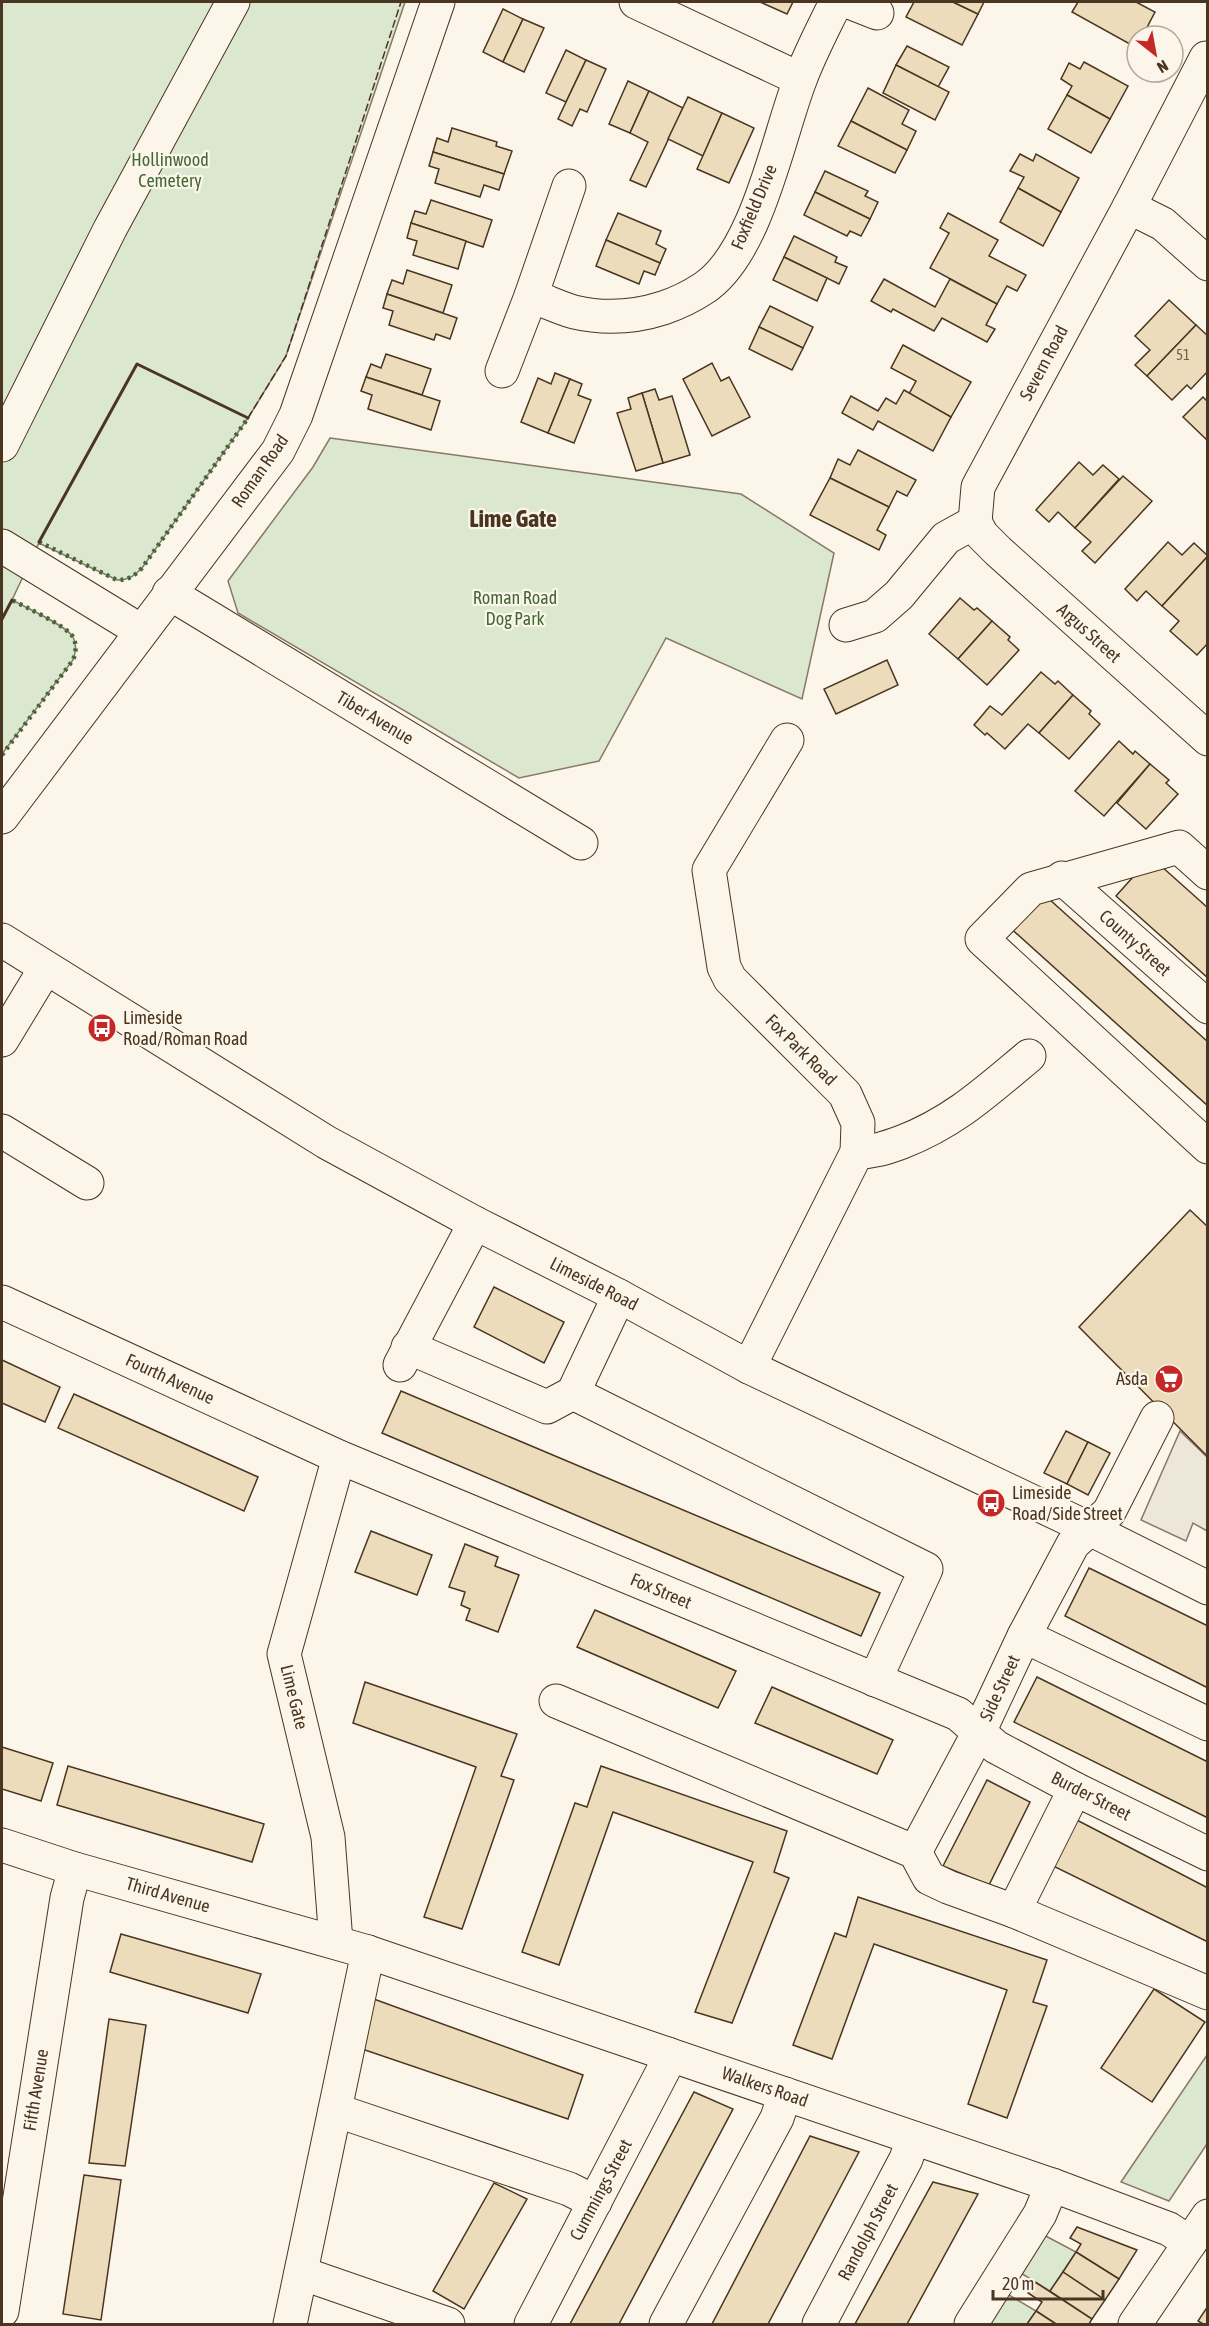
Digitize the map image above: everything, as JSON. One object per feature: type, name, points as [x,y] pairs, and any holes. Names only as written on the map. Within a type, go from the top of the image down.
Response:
[{"type":"street","points":[[2,445],[110,229],[233,2]]},
{"type":"street","name":"Roman Road","points":[[2,817],[169,592],[278,451],[296,415],[438,2]]},
{"type":"street","points":[[636,2],[800,79]]},
{"type":"street","name":"Foxfield Drive","points":[[531,296],[573,311],[601,316],[640,316],[678,303],[706,287],[731,261],[749,227],[771,171],[800,79],[836,2]]},
{"type":"street","name":"Severn Road","points":[[975,522],[978,487],[1129,207],[1206,58]]},
{"type":"street","points":[[502,371],[569,186]]},
{"type":"street","points":[[1129,207],[1164,224],[1208,264]]},
{"type":"street","points":[[846,625],[875,616],[899,596],[946,538],[975,522]]},
{"type":"street","name":"Argus Street","points":[[975,522],[982,535],[998,551],[1208,739]]},
{"type":"street","points":[[2,546],[141,631]]},
{"type":"street","name":"Tiber Avenue","points":[[169,592],[581,843]]},
{"type":"street","name":"Fox Park Road","points":[[748,1367],[857,1152],[858,1123],[845,1094],[730,979],[724,967],[709,870],[787,740]]},
{"type":"street","points":[[1208,873],[1179,847],[1062,879],[1031,889],[981,939],[1208,1147]]},
{"type":"street","name":"County Street","points":[[1062,879],[1208,1007]]},
{"type":"street","name":"Limeside Road","points":[[2,940],[45,969],[326,1142],[476,1223],[619,1296],[748,1367],[1090,1529],[1208,1588]]},
{"type":"street","points":[[2,1040],[45,969]]},
{"type":"street","points":[[857,1152],[875,1152],[929,1132],[962,1112],[1029,1056]]},
{"type":"street","points":[[2,1131],[87,1183]]},
{"type":"street","points":[[476,1223],[404,1356],[547,1407],[573,1393],[619,1296]]},
{"type":"street","name":"Fourth Avenue","points":[[2,1302],[339,1457]]},
{"type":"street","points":[[573,1393],[926,1569],[875,1680]]},
{"type":"street","name":"Side Street","points":[[915,1852],[979,1732],[1024,1636],[1073,1544],[1109,1512],[1157,1418]]},
{"type":"street","name":"Fox Street","points":[[339,1457],[958,1714],[979,1732]]},
{"type":"street","name":"Lime Gate","points":[[336,1942],[328,1837],[284,1654],[339,1457]]},
{"type":"street","points":[[1024,1636],[1208,1724]]},
{"type":"street","points":[[556,1701],[915,1852],[929,1878],[1014,1911],[1208,1993]]},
{"type":"street","name":"Burder Street","points":[[979,1732],[996,1747],[1075,1789],[1208,1854]]},
{"type":"street","points":[[1014,1911],[1075,1789]]},
{"type":"street","name":"Third Avenue","points":[[2,1845],[75,1869],[336,1942]]},
{"type":"street","name":"Fifth Avenue","points":[[2,2311],[9,2208],[67,1898],[75,1869]]},
{"type":"street","name":"Walkers Road","points":[[336,1942],[1052,2185],[1169,2229],[1190,2243]]},
{"type":"street","points":[[290,2325],[368,1952]]},
{"type":"street","name":"Cummings Street","points":[[531,2325],[665,2067],[668,2054]]},
{"type":"street","points":[[666,2325],[777,2118],[785,2094]]},
{"type":"street","points":[[335,2110],[568,2189],[596,2202]]},
{"type":"street","name":"Randolph Street","points":[[819,2325],[906,2159],[913,2138]]},
{"type":"street","points":[[971,2325],[1040,2214],[1052,2185]]},
{"type":"street","points":[[1135,2325],[1208,2216]]},
{"type":"street","points":[[301,2273],[448,2325]]},
{"type":"green space","name":"Hollinwood Cemetery","points":[[2,2],[405,2],[286,356],[248,418],[142,568],[131,577],[117,580],[39,543],[12,600],[54,622],[73,637],[76,646],[73,660],[2,754]]},
{"type":"green space","name":"Roman Road Dog Park","points":[[330,438],[741,494],[834,553],[802,699],[666,638],[599,761],[519,778],[238,613],[228,581],[313,467]]},
{"type":"green space","points":[[1207,2055],[1207,2144],[1169,2201],[1121,2182]]},
{"type":"green space","points":[[1040,2233],[1076,2252],[1050,2291],[1016,2270]]},
{"type":"green space","points":[[1004,2292],[1036,2311],[1027,2324],[984,2324]]},
{"type":"shaded area","points":[[1180,1431],[1207,1457],[1207,1531],[1193,1523],[1186,1541],[1141,1520]]},
{"type":"building","points":[[760,2],[793,2],[787,14]]},
{"type":"building","points":[[914,2],[953,2],[978,14],[962,45],[906,17]]},
{"type":"building","points":[[953,2],[984,2],[978,14]]},
{"type":"building","points":[[1078,2],[1136,2],[1155,12],[1149,24],[1125,24],[1125,41],[1072,12]]},
{"type":"building","points":[[503,9],[523,19],[503,62],[483,52]]},
{"type":"building","points":[[523,19],[544,28],[524,72],[503,62]]},
{"type":"building","points":[[907,46],[949,67],[938,87],[896,65]]},
{"type":"building","points":[[566,50],[586,60],[566,102],[546,93]]},
{"type":"building","points":[[586,60],[606,69],[587,112],[580,109],[572,126],[558,119]]},
{"type":"building","points":[[1084,62],[1128,86],[1110,119],[1067,95],[1072,86],[1061,79],[1069,63],[1080,69]]},
{"type":"building","points":[[896,65],[949,92],[935,120],[883,93]]},
{"type":"building","points":[[628,81],[649,91],[630,133],[609,124]]},
{"type":"building","points":[[868,88],[909,110],[902,124],[916,131],[907,150],[851,121]]},
{"type":"building","points":[[649,91],[683,108],[646,187],[630,180],[648,142],[630,133]]},
{"type":"building","points":[[1067,95],[1110,119],[1091,153],[1048,129]]},
{"type":"building","points":[[688,97],[722,113],[703,156],[668,139]]},
{"type":"building","points":[[722,113],[754,128],[729,183],[697,169]]},
{"type":"building","points":[[851,121],[907,150],[895,173],[838,146]]},
{"type":"building","points":[[452,128],[497,142],[496,146],[512,151],[504,174],[433,152],[437,138],[448,142]]},
{"type":"building","points":[[433,152],[504,174],[499,190],[484,185],[480,197],[435,183],[439,169],[429,166]]},
{"type":"building","points":[[1020,154],[1033,161],[1036,154],[1079,178],[1061,212],[1018,188],[1024,177],[1010,171]]},
{"type":"building","points":[[825,171],[868,191],[865,196],[878,202],[870,219],[815,192]]},
{"type":"building","points":[[1018,188],[1061,212],[1043,246],[1000,222]]},
{"type":"building","points":[[815,192],[870,219],[861,236],[850,231],[847,236],[804,215]]},
{"type":"building","points":[[431,200],[492,220],[483,247],[411,223],[415,211],[426,214]]},
{"type":"building","points":[[618,213],[661,231],[656,244],[666,249],[660,263],[606,240]]},
{"type":"building","points":[[948,213],[998,240],[989,256],[1026,275],[1017,291],[1007,286],[997,304],[930,268],[949,233],[940,228]]},
{"type":"building","points":[[411,223],[466,241],[458,269],[413,255],[417,241],[407,238]]},
{"type":"building","points":[[794,236],[837,257],[835,262],[847,267],[839,284],[784,257]]},
{"type":"building","points":[[606,240],[660,263],[655,275],[644,271],[639,284],[596,266]]},
{"type":"building","points":[[784,257],[827,278],[817,301],[773,280]]},
{"type":"building","points":[[407,270],[452,285],[443,313],[387,294],[392,280],[403,284]]},
{"type":"building","points":[[884,279],[935,307],[950,279],[997,304],[986,325],[995,329],[987,342],[942,318],[934,331],[893,309],[891,312],[871,301]]},
{"type":"building","points":[[387,294],[457,318],[450,339],[436,334],[434,340],[389,325],[393,311],[383,308]]},
{"type":"building","points":[[1169,300],[1196,325],[1147,376],[1135,365],[1150,350],[1135,336]]},
{"type":"building","points":[[770,306],[813,327],[803,348],[759,327]]},
{"type":"building","points":[[1196,325],[1208,336],[1208,371],[1191,389],[1187,385],[1172,400],[1147,376]]},
{"type":"building","points":[[759,327],[803,348],[792,370],[749,349]]},
{"type":"building","points":[[903,345],[971,382],[951,417],[909,394],[916,381],[891,368]]},
{"type":"building","points":[[386,354],[431,369],[422,395],[366,377],[371,364],[381,368]]},
{"type":"building","points":[[712,363],[721,381],[729,377],[750,417],[712,436],[683,379]]},
{"type":"building","points":[[555,373],[570,379],[548,433],[521,422],[538,378],[551,384]]},
{"type":"building","points":[[366,377],[440,401],[431,430],[368,409],[372,395],[361,391]]},
{"type":"building","points":[[570,379],[582,384],[578,395],[591,400],[574,443],[548,433]]},
{"type":"building","points":[[655,389],[659,400],[672,396],[690,455],[663,463],[642,393]]},
{"type":"building","points":[[904,390],[951,417],[933,451],[878,421],[873,430],[842,413],[851,396],[878,411],[886,398],[896,404]]},
{"type":"building","points":[[642,393],[663,463],[636,471],[617,413],[631,409],[628,398]]},
{"type":"building","points":[[1203,397],[1208,402],[1208,441],[1183,417]]},
{"type":"building","points":[[858,450],[916,480],[907,496],[897,491],[889,507],[830,478],[838,459],[850,465]]},
{"type":"building","points":[[1079,462],[1093,475],[1103,465],[1119,479],[1075,528],[1058,512],[1049,522],[1036,510]]},
{"type":"building","points":[[1123,476],[1152,501],[1095,563],[1082,551],[1091,542],[1075,528]]},
{"type":"building","points":[[830,478],[889,507],[877,530],[886,535],[879,550],[810,515]]},
{"type":"building","points":[[1168,542],[1182,555],[1194,543],[1208,556],[1162,606],[1146,591],[1137,601],[1125,589]]},
{"type":"building","points":[[1208,556],[1208,643],[1197,655],[1170,631],[1179,621],[1162,606]]},
{"type":"building","points":[[960,598],[974,610],[977,608],[992,621],[958,659],[929,634]]},
{"type":"building","points":[[992,621],[1010,637],[1008,640],[1019,650],[987,685],[958,659]]},
{"type":"building","points":[[887,660],[898,685],[836,714],[824,689]]},
{"type":"building","points":[[1041,672],[1055,684],[1058,681],[1073,695],[1039,733],[1028,724],[1005,749],[974,725],[990,706],[1002,715]]},
{"type":"building","points":[[1073,695],[1091,711],[1089,714],[1100,724],[1069,759],[1039,733]]},
{"type":"building","points":[[1119,741],[1133,754],[1135,751],[1150,764],[1104,816],[1075,791]]},
{"type":"building","points":[[1150,764],[1169,780],[1166,783],[1178,794],[1146,829],[1117,803]]},
{"type":"building","points":[[1151,857],[1208,908],[1208,978],[1116,896]]},
{"type":"building","points":[[1039,890],[1208,1042],[1208,1106],[1007,925]]},
{"type":"building","name":"Asda","points":[[1190,1210],[1208,1227],[1208,1457],[1079,1327]]},
{"type":"building","points":[[494,1287],[564,1322],[544,1363],[474,1327]]},
{"type":"building","points":[[2,1360],[60,1387],[45,1422],[2,1403]]},
{"type":"building","points":[[401,1391],[880,1593],[861,1636],[382,1433]]},
{"type":"building","points":[[74,1394],[258,1477],[244,1511],[58,1428]]},
{"type":"building","points":[[1066,1431],[1088,1442],[1067,1484],[1044,1473]]},
{"type":"building","points":[[1088,1442],[1110,1453],[1088,1495],[1067,1484]]},
{"type":"building","points":[[371,1531],[432,1555],[417,1595],[355,1572]]},
{"type":"building","points":[[465,1544],[498,1557],[495,1566],[519,1575],[498,1632],[466,1620],[470,1609],[461,1605],[465,1592],[449,1587]]},
{"type":"building","points":[[1089,1568],[1208,1626],[1208,1688],[1065,1616]]},
{"type":"building","points":[[595,1610],[736,1671],[718,1708],[577,1647]]},
{"type":"building","points":[[1037,1677],[1208,1762],[1208,1818],[1014,1722]]},
{"type":"building","points":[[365,1682],[517,1734],[501,1776],[514,1780],[462,1929],[424,1917],[476,1767],[353,1723]]},
{"type":"building","points":[[772,1687],[893,1740],[877,1774],[755,1723]]},
{"type":"building","points":[[2,1747],[53,1763],[41,1801],[2,1789]]},
{"type":"building","points":[[68,1766],[264,1824],[252,1862],[57,1805]]},
{"type":"building","points":[[601,1766],[787,1831],[774,1872],[789,1878],[732,2023],[695,2012],[753,1862],[613,1812],[559,1965],[522,1952],[575,1803],[587,1807]]},
{"type":"building","points":[[987,1780],[1030,1802],[989,1885],[943,1866]]},
{"type":"building","points":[[1071,1817],[1208,1888],[1208,1942],[1047,1863]]},
{"type":"building","points":[[858,1897],[1047,1960],[1033,2002],[1047,2006],[1007,2118],[968,2104],[1007,1990],[874,1944],[832,2059],[793,2045],[835,1933],[846,1937]]},
{"type":"building","points":[[121,1934],[261,1974],[248,2013],[110,1972]]},
{"type":"building","points":[[1154,1989],[1205,2022],[1152,2102],[1101,2068]]},
{"type":"building","points":[[371,1998],[583,2075],[568,2119],[362,2049]]},
{"type":"building","points":[[109,2019],[146,2025],[125,2166],[89,2163]]},
{"type":"building","points":[[694,2092],[733,2109],[619,2324],[570,2324]]},
{"type":"building","points":[[810,2136],[859,2152],[768,2324],[712,2324]]},
{"type":"building","points":[[84,2175],[121,2180],[101,2320],[63,2314]]},
{"type":"building","points":[[933,2182],[978,2194],[907,2324],[855,2324]]},
{"type":"building","points":[[494,2183],[527,2199],[464,2309],[433,2291]]},
{"type":"building","points":[[1077,2227],[1137,2250],[1119,2279],[1076,2252],[1081,2244],[1070,2238]]},
{"type":"building","points":[[1076,2252],[1119,2279],[1105,2300],[1063,2272]]},
{"type":"building","points":[[1063,2272],[1105,2300],[1092,2319],[1050,2291]]},
{"type":"building","points":[[1035,2282],[1092,2319],[1089,2324],[1056,2324],[1036,2311],[1042,2302],[1028,2293]]},
{"type":"building","points":[[1208,2306],[1208,2324],[1203,2324],[1198,2321]]},
{"type":"building","points":[[1036,2311],[1056,2324],[1027,2324]]},
{"type":"hedge","points":[[39,542],[117,580],[131,577],[142,568],[248,418]]},
{"type":"hedge","points":[[2,755],[73,660],[76,648],[73,637],[63,628],[12,600]]},
{"type":"fence","points":[[248,418],[286,356],[401,2]]},
{"type":"wall","points":[[39,542],[137,364],[248,418]]},
{"type":"wall","points":[[2,619],[12,600]]},
{"type":"place","name":"Limeside Road/Roman Road","points":[[102,1028]]},
{"type":"place","name":"Asda","points":[[1169,1379]]},
{"type":"place","name":"Limeside Road/Side Street","points":[[991,1503]]},
{"type":"district","name":"Lime Gate","points":[[513,519]]}]
